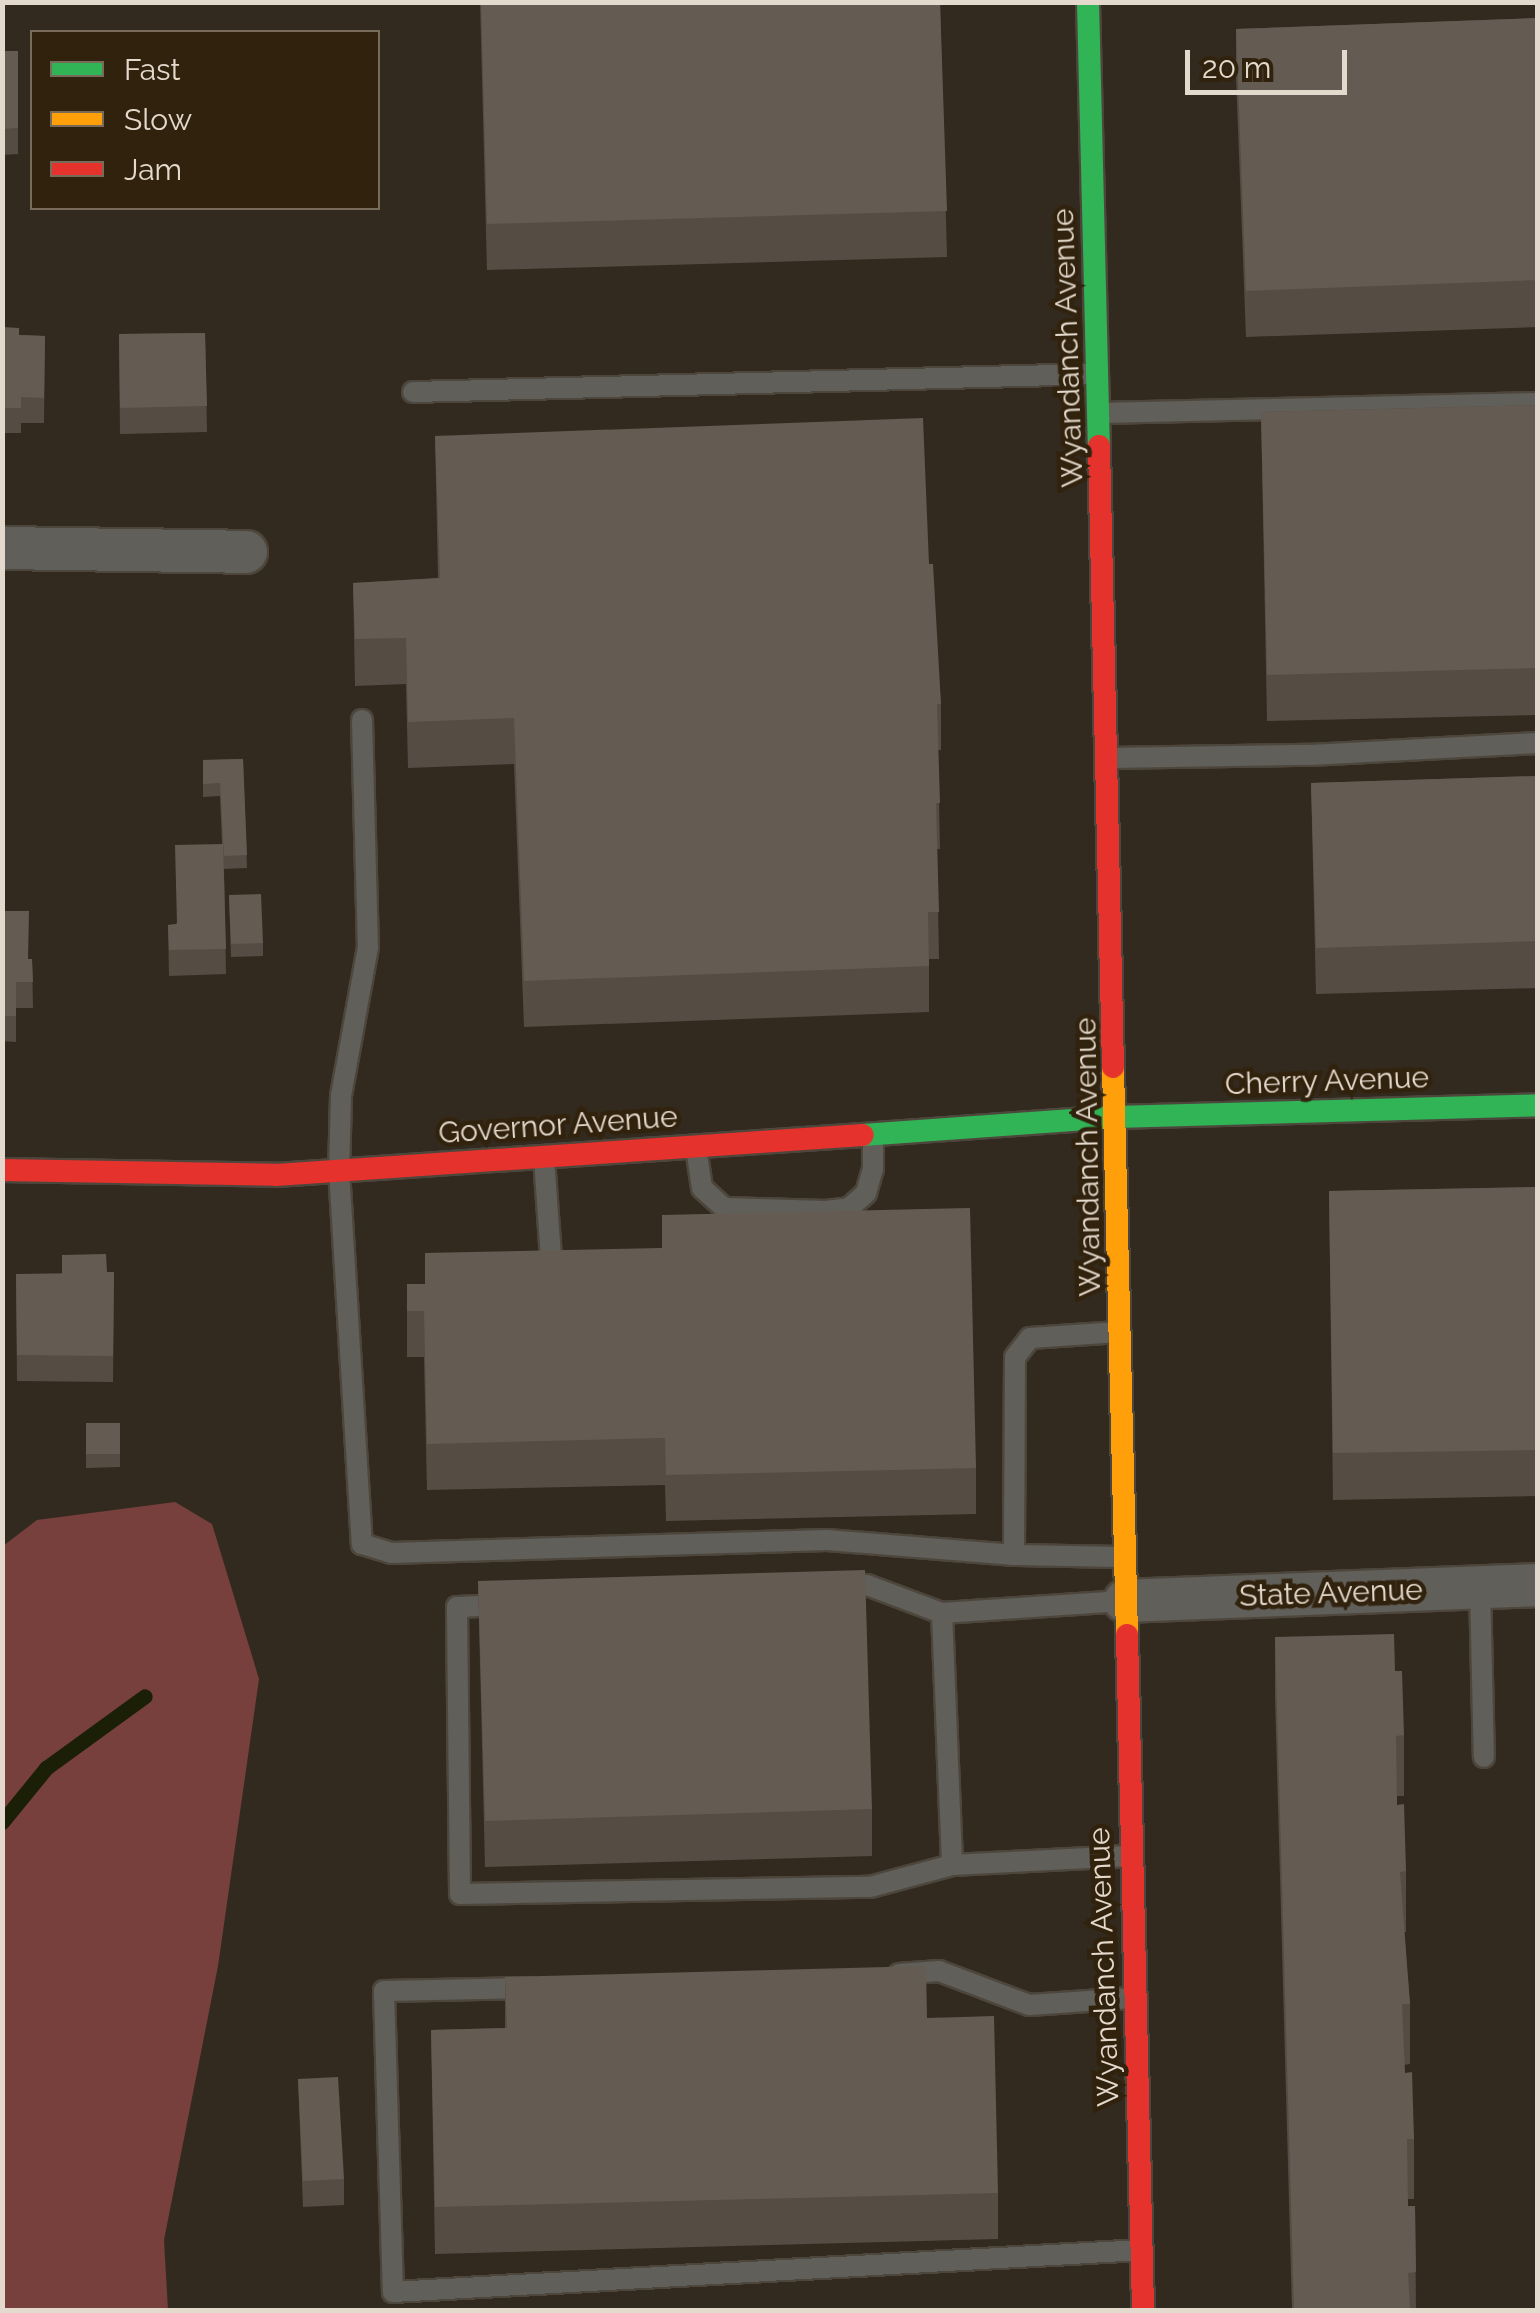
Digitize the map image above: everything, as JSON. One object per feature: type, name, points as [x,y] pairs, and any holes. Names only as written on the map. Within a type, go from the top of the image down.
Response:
[{"type":"street","name":"Wyandanch Avenue","points":[[1088,2],[1144,2310]]},
{"type":"street","points":[[2,548],[246,552]]},
{"type":"street","name":"Cherry Avenue","points":[[1117,1117],[1538,1105]]},
{"type":"street","name":"Governor Avenue","points":[[2,1170],[276,1174],[1117,1117]]},
{"type":"street","name":"State Avenue","points":[[1125,1601],[1538,1585]]},
{"type":"lane","points":[[413,392],[1099,374]]},
{"type":"lane","points":[[1100,413],[1538,403]]},
{"type":"lane","points":[[362,720],[368,947],[342,1096],[339,1170],[358,1533],[368,1548],[391,1552],[827,1540],[1124,1558]]},
{"type":"lane","points":[[1108,758],[1310,755],[1538,743]]},
{"type":"lane","points":[[696,1146],[702,1188],[724,1208],[826,1211],[849,1208],[866,1193],[873,1169],[873,1133]]},
{"type":"lane","points":[[544,1156],[551,1258]]},
{"type":"lane","points":[[1014,1554],[1013,1371],[1017,1352],[1030,1338],[1121,1332]]},
{"type":"lane","points":[[828,1587],[866,1584],[942,1612],[1125,1601]]},
{"type":"lane","points":[[1480,1588],[1484,1757]]},
{"type":"lane","points":[[516,1604],[457,1608],[460,1894],[870,1886],[952,1865],[1131,1856]]},
{"type":"lane","points":[[942,1612],[952,1865]]},
{"type":"lane","points":[[886,1974],[939,1971],[1028,2005],[1135,1998]]},
{"type":"lane","points":[[562,1987],[384,1992],[393,2292],[1142,2250]]},
{"type":"shaded area","points":[[175,1502],[212,1524],[259,1679],[218,1966],[164,2240],[168,2310],[3,2310],[3,1546],[37,1520]]},
{"type":"building","points":[[481,2],[940,2],[947,211],[487,224]]},
{"type":"building","points":[[1538,18],[1538,280],[1246,291],[1236,29]]},
{"type":"building","points":[[2,51],[18,51],[18,128],[2,129]]},
{"type":"building","points":[[2,327],[19,328],[19,335],[45,336],[44,398],[21,397],[21,408],[2,408]]},
{"type":"building","points":[[205,333],[207,406],[120,408],[119,334]]},
{"type":"building","points":[[1538,405],[1538,668],[1267,675],[1261,412]]},
{"type":"building","points":[[923,418],[929,564],[933,564],[941,704],[937,704],[940,803],[936,803],[939,912],[928,912],[929,966],[524,981],[514,718],[408,722],[406,638],[355,639],[353,583],[440,578],[435,436]]},
{"type":"building","points":[[2,697],[5,742],[2,742]]},
{"type":"building","points":[[243,759],[247,855],[224,856],[220,783],[203,784],[203,760]]},
{"type":"building","points":[[1538,776],[1538,941],[1316,948],[1311,783]]},
{"type":"building","points":[[223,844],[226,949],[169,950],[168,925],[177,924],[175,845]]},
{"type":"building","points":[[261,894],[263,943],[231,944],[229,895]]},
{"type":"building","points":[[2,911],[29,911],[28,959],[32,959],[33,982],[16,982],[16,1016],[2,1016]]},
{"type":"building","points":[[1538,1187],[1538,1450],[1333,1453],[1329,1191]]},
{"type":"building","points":[[970,1208],[976,1468],[666,1475],[665,1438],[427,1444],[424,1311],[407,1311],[407,1284],[425,1284],[425,1253],[662,1248],[662,1215]]},
{"type":"building","points":[[106,1254],[107,1272],[114,1272],[113,1356],[17,1355],[16,1274],[62,1274],[62,1255]]},
{"type":"building","points":[[86,1423],[120,1423],[120,1454],[86,1454]]},
{"type":"building","points":[[865,1570],[872,1809],[485,1821],[478,1581]]},
{"type":"building","points":[[1394,1634],[1395,1671],[1402,1671],[1404,1735],[1396,1736],[1397,1805],[1404,1804],[1406,1871],[1400,1872],[1410,2004],[1402,2004],[1405,2073],[1412,2072],[1414,2139],[1407,2139],[1408,2206],[1415,2206],[1416,2272],[1408,2273],[1410,2310],[1294,2310],[1275,1637]]},
{"type":"building","points":[[926,1966],[927,2018],[994,2016],[998,2193],[435,2207],[431,2030],[507,2028],[505,1977]]},
{"type":"building","points":[[338,2077],[344,2179],[303,2181],[298,2079]]},
{"type":"waterway","points":[[2,1822],[46,1768],[145,1696]]},
{"type":"traffic: fast","points":[[1088,2],[1099,446]]},
{"type":"traffic: fast","points":[[863,1135],[1117,1117],[1538,1105]]},
{"type":"traffic: slow","points":[[1113,1067],[1127,1635]]},
{"type":"traffic: jam","points":[[1099,446],[1113,1067]]},
{"type":"traffic: jam","points":[[2,1170],[276,1175],[863,1135]]},
{"type":"traffic: jam","points":[[1127,1635],[1143,2310]]}]
